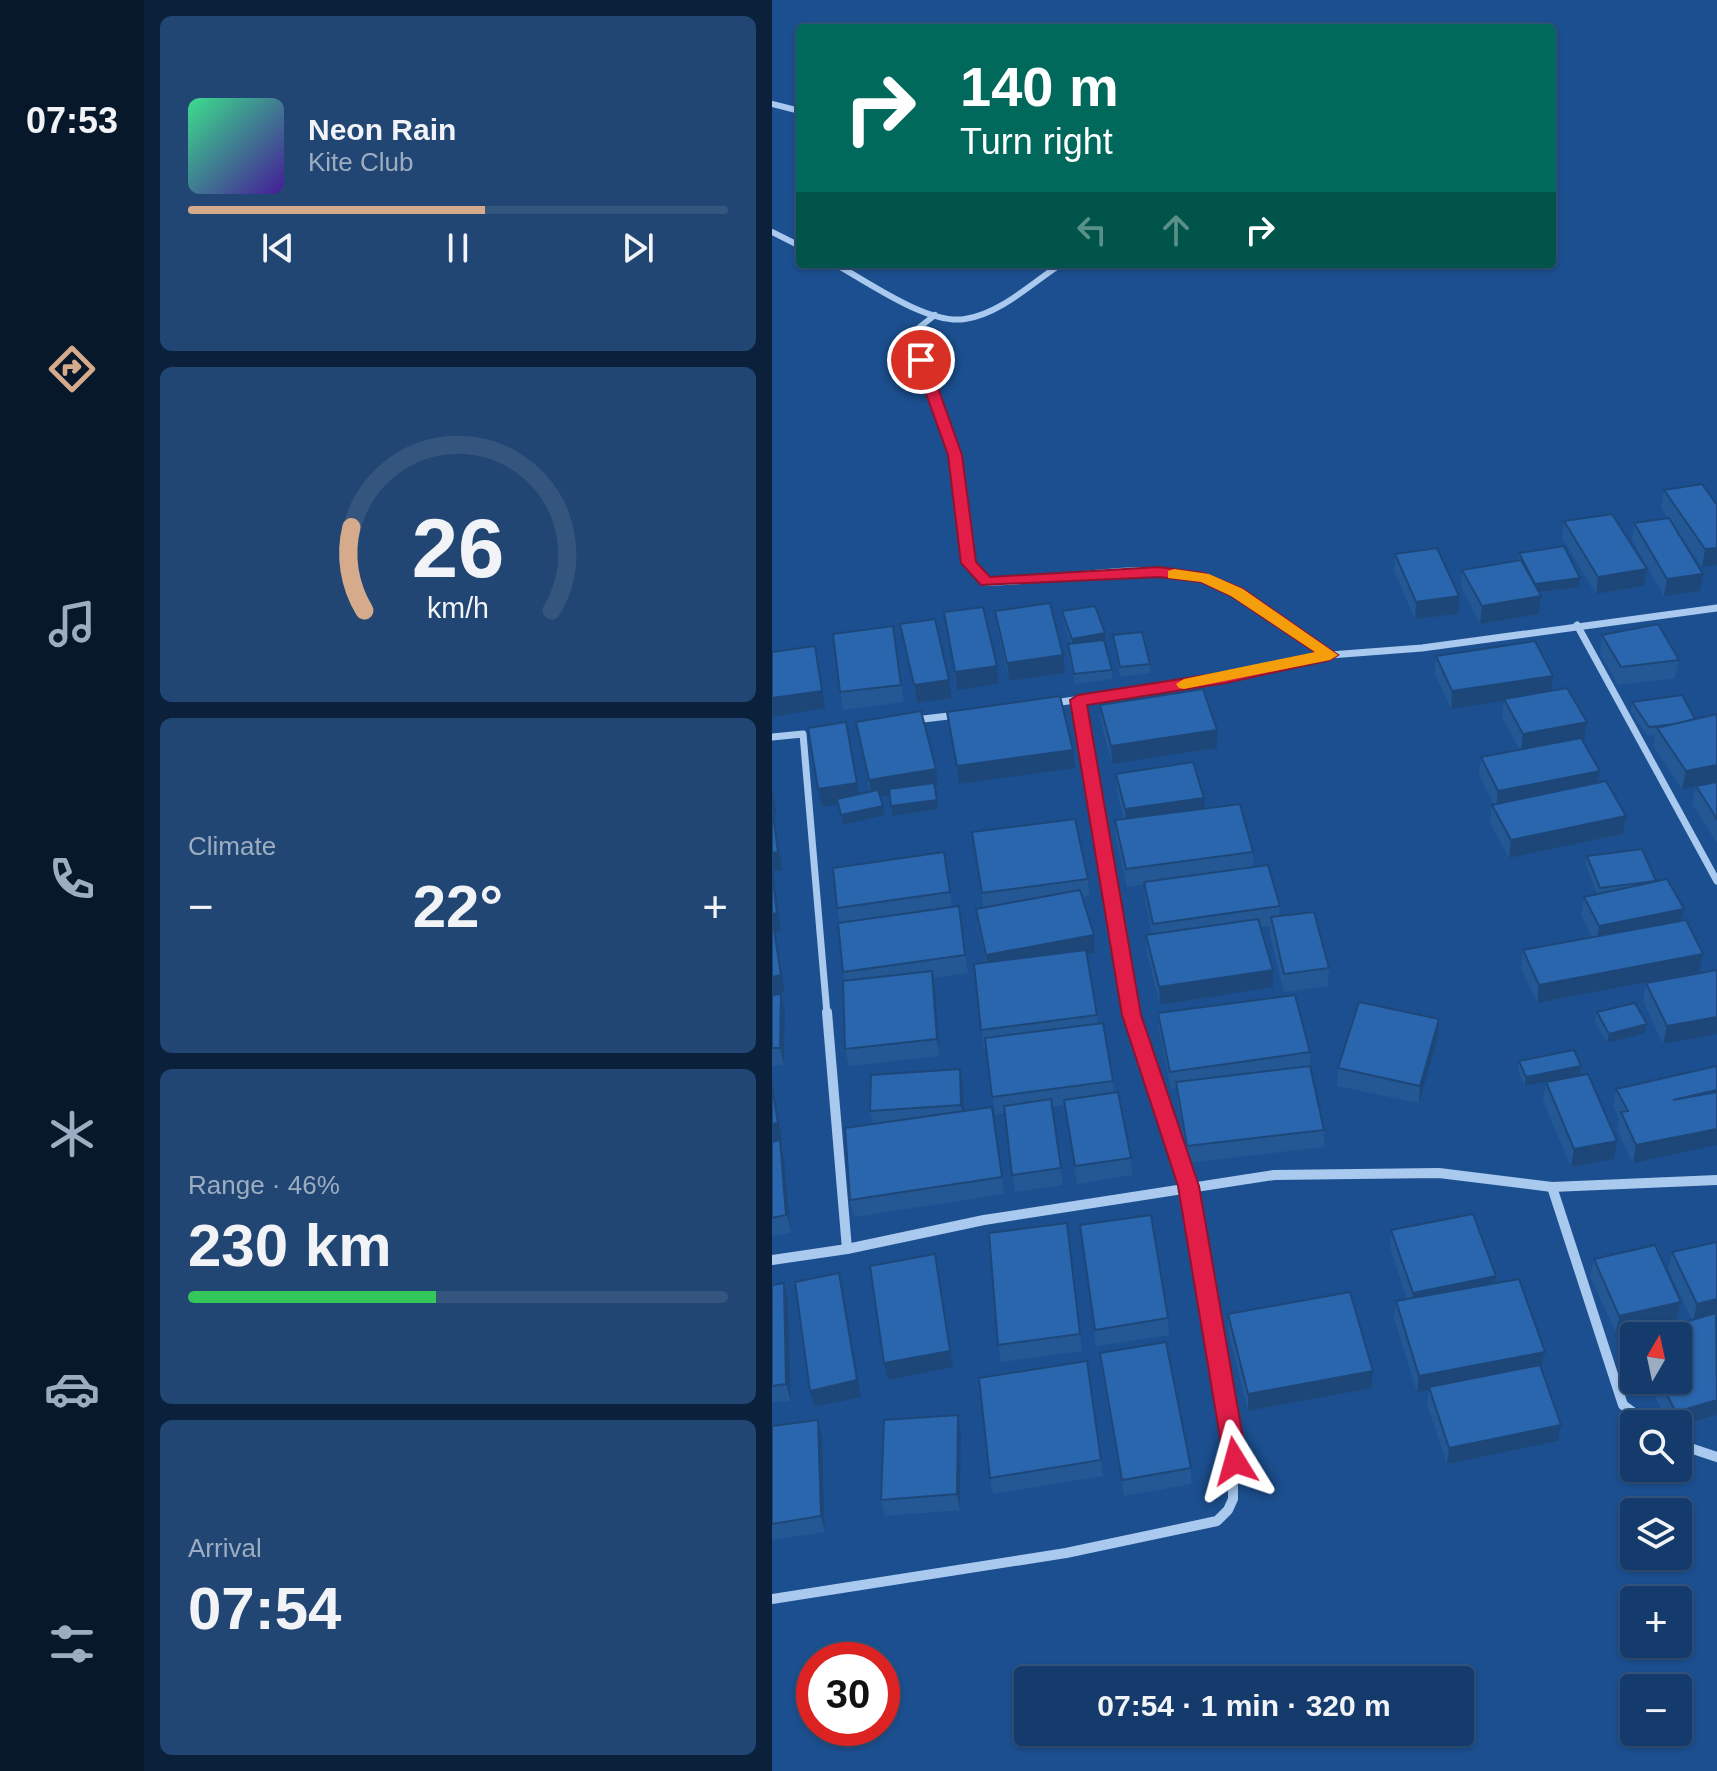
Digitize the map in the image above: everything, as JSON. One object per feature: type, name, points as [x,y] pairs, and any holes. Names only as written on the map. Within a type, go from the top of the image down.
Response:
[{"type":"street","points":[[772,104],[796,110]]},
{"type":"street","points":[[772,232],[796,244]]},
{"type":"street","points":[[843,268],[935,315],[961,320],[981,313],[1054,268]]},
{"type":"street","points":[[935,315],[907,337],[909,345],[921,360],[955,455],[969,563],[986,582],[1159,572],[1204,578],[1237,592],[1330,655]]},
{"type":"street","points":[[1048,704],[1226,678],[1330,655],[1422,648],[1717,608]]},
{"type":"street","points":[[1577,625],[1717,881]]},
{"type":"street","points":[[772,1599],[1066,1553],[1217,1521],[1228,1510],[1233,1499],[1233,1442],[1189,1186],[1132,1015],[1078,700]]},
{"type":"street","points":[[910,721],[971,713]]},
{"type":"street","points":[[772,737],[818,732]]},
{"type":"street","points":[[803,734],[847,1249]]},
{"type":"street","points":[[772,1260],[847,1249],[984,1220],[1274,1175],[1439,1173],[1552,1187],[1717,1180]]},
{"type":"street","points":[[1552,1187],[1623,1405],[1630,1410]]},
{"type":"street","points":[[1692,1449],[1717,1457]]},
{"type":"building","points":[[1702,484],[1717,505],[1717,548],[1705,549],[1664,490]]},
{"type":"building","points":[[1612,514],[1647,569],[1598,577],[1564,521]]},
{"type":"building","points":[[1669,518],[1703,574],[1667,579],[1634,523]]},
{"type":"building","points":[[1564,546],[1580,578],[1535,584],[1519,553]]},
{"type":"building","points":[[1437,548],[1459,596],[1416,602],[1395,554]]},
{"type":"building","points":[[1521,560],[1541,596],[1482,606],[1462,570]]},
{"type":"building","points":[[1050,603],[1063,655],[1007,663],[995,611]]},
{"type":"building","points":[[1095,606],[1105,633],[1072,639],[1062,611]]},
{"type":"building","points":[[983,607],[997,666],[955,672],[944,612]]},
{"type":"building","points":[[935,619],[949,680],[914,685],[900,624]]},
{"type":"building","points":[[1658,624],[1679,660],[1621,667],[1602,635]]},
{"type":"building","points":[[893,626],[901,685],[840,692],[833,634]]},
{"type":"building","points":[[1142,632],[1150,664],[1120,667],[1113,635]]},
{"type":"building","points":[[1104,640],[1112,670],[1074,674],[1068,644]]},
{"type":"building","points":[[1535,641],[1553,676],[1452,691],[1436,656]]},
{"type":"building","points":[[815,646],[822,691],[772,698],[772,652]]},
{"type":"building","points":[[1567,688],[1587,722],[1523,734],[1504,699]]},
{"type":"building","points":[[1203,689],[1217,730],[1111,746],[1100,705]]},
{"type":"building","points":[[1682,695],[1695,719],[1676,724],[1649,727],[1632,702]]},
{"type":"building","points":[[1060,696],[1073,750],[957,766],[947,712]]},
{"type":"building","points":[[921,711],[936,769],[869,780],[856,722]]},
{"type":"building","points":[[1717,714],[1717,765],[1686,771],[1657,728]]},
{"type":"building","points":[[846,722],[857,783],[818,789],[808,728]]},
{"type":"building","points":[[1581,738],[1600,771],[1498,791],[1481,757]]},
{"type":"building","points":[[1193,762],[1204,798],[1125,809],[1116,774]]},
{"type":"building","points":[[1606,781],[1626,816],[1511,840],[1492,805]]},
{"type":"building","points":[[1717,782],[1717,819],[1696,786]]},
{"type":"building","points":[[934,783],[937,800],[891,806],[889,789]]},
{"type":"building","points":[[878,790],[883,806],[841,815],[837,799]]},
{"type":"building","points":[[1240,804],[1253,852],[1126,869],[1115,820]]},
{"type":"building","points":[[772,807],[778,852],[772,853]]},
{"type":"building","points":[[1075,819],[1088,879],[982,893],[972,832]]},
{"type":"building","points":[[1642,849],[1656,881],[1600,888],[1587,856]]},
{"type":"building","points":[[944,852],[950,892],[837,908],[833,868]]},
{"type":"building","points":[[1268,865],[1280,906],[1153,924],[1144,882]]},
{"type":"building","points":[[772,872],[777,913],[772,914]]},
{"type":"building","points":[[1667,879],[1684,909],[1599,926],[1584,897]]},
{"type":"building","points":[[1080,890],[1094,935],[986,955],[976,909]]},
{"type":"building","points":[[959,906],[965,955],[843,972],[838,923]]},
{"type":"building","points":[[1314,912],[1329,968],[1284,974],[1271,917]]},
{"type":"building","points":[[1258,919],[1273,970],[1159,987],[1146,935]]},
{"type":"building","points":[[1686,920],[1703,954],[1539,985],[1523,950]]},
{"type":"building","points":[[772,929],[781,975],[772,977]]},
{"type":"building","points":[[1086,950],[1097,1015],[981,1030],[974,964]]},
{"type":"building","points":[[1717,970],[1717,1017],[1667,1026],[1646,983]]},
{"type":"building","points":[[932,971],[937,1039],[845,1049],[843,981]]},
{"type":"building","points":[[781,994],[780,1048],[772,1048],[772,995]]},
{"type":"building","points":[[1295,995],[1310,1052],[1170,1072],[1158,1013]]},
{"type":"building","points":[[1359,1002],[1439,1019],[1420,1086],[1338,1068]]},
{"type":"building","points":[[1635,1003],[1647,1024],[1609,1034],[1597,1012]]},
{"type":"building","points":[[1103,1023],[1113,1081],[992,1097],[985,1038]]},
{"type":"building","points":[[1574,1050],[1581,1066],[1526,1077],[1519,1061]]},
{"type":"building","points":[[1310,1066],[1324,1130],[1187,1146],[1176,1082]]},
{"type":"building","points":[[1717,1066],[1717,1090],[1673,1100],[1717,1092],[1717,1129],[1636,1145],[1621,1112],[1628,1111],[1616,1089]]},
{"type":"building","points":[[960,1069],[961,1105],[870,1111],[871,1075]]},
{"type":"building","points":[[1588,1074],[1617,1141],[1574,1149],[1546,1082]]},
{"type":"building","points":[[772,1086],[778,1123],[772,1124]]},
{"type":"building","points":[[1118,1092],[1131,1158],[1075,1166],[1064,1100]]},
{"type":"building","points":[[1051,1099],[1061,1168],[1012,1175],[1004,1106]]},
{"type":"building","points":[[992,1107],[1002,1177],[850,1200],[845,1128]]},
{"type":"building","points":[[780,1140],[786,1215],[772,1218],[772,1142]]},
{"type":"building","points":[[1473,1214],[1496,1276],[1413,1293],[1391,1230]]},
{"type":"building","points":[[1151,1215],[1168,1318],[1095,1330],[1080,1225]]},
{"type":"building","points":[[1067,1223],[1080,1334],[998,1345],[989,1233]]},
{"type":"building","points":[[1717,1242],[1717,1299],[1697,1304],[1672,1252]]},
{"type":"building","points":[[1655,1245],[1681,1302],[1619,1316],[1594,1259]]},
{"type":"building","points":[[935,1254],[950,1351],[884,1363],[870,1266]]},
{"type":"building","points":[[839,1273],[857,1380],[810,1391],[795,1282]]},
{"type":"building","points":[[1519,1279],[1545,1352],[1419,1376],[1396,1301]]},
{"type":"building","points":[[784,1283],[786,1384],[772,1386],[772,1285]]},
{"type":"building","points":[[1350,1292],[1373,1371],[1248,1394],[1228,1314]]},
{"type":"building","points":[[1716,1313],[1717,1400],[1675,1410],[1666,1394],[1692,1394],[1692,1322],[1685,1322]]},
{"type":"building","points":[[1166,1342],[1191,1468],[1122,1480],[1100,1353]]},
{"type":"building","points":[[1087,1361],[1101,1460],[990,1478],[979,1378]]},
{"type":"building","points":[[1540,1365],[1561,1425],[1449,1448],[1429,1387]]},
{"type":"building","points":[[958,1415],[957,1494],[881,1500],[884,1420]]},
{"type":"building","points":[[818,1420],[821,1516],[772,1524],[772,1426]]},
{"type":"slow traffic","points":[[1174,574],[1204,578],[1237,592],[1330,655],[1184,684]]},
{"type":"route","points":[[921,360],[955,455],[969,563],[986,582],[1159,572],[1204,578],[1237,592],[1330,655],[1226,678],[1078,700],[1132,1015],[1189,1186],[1235,1461]]}]
